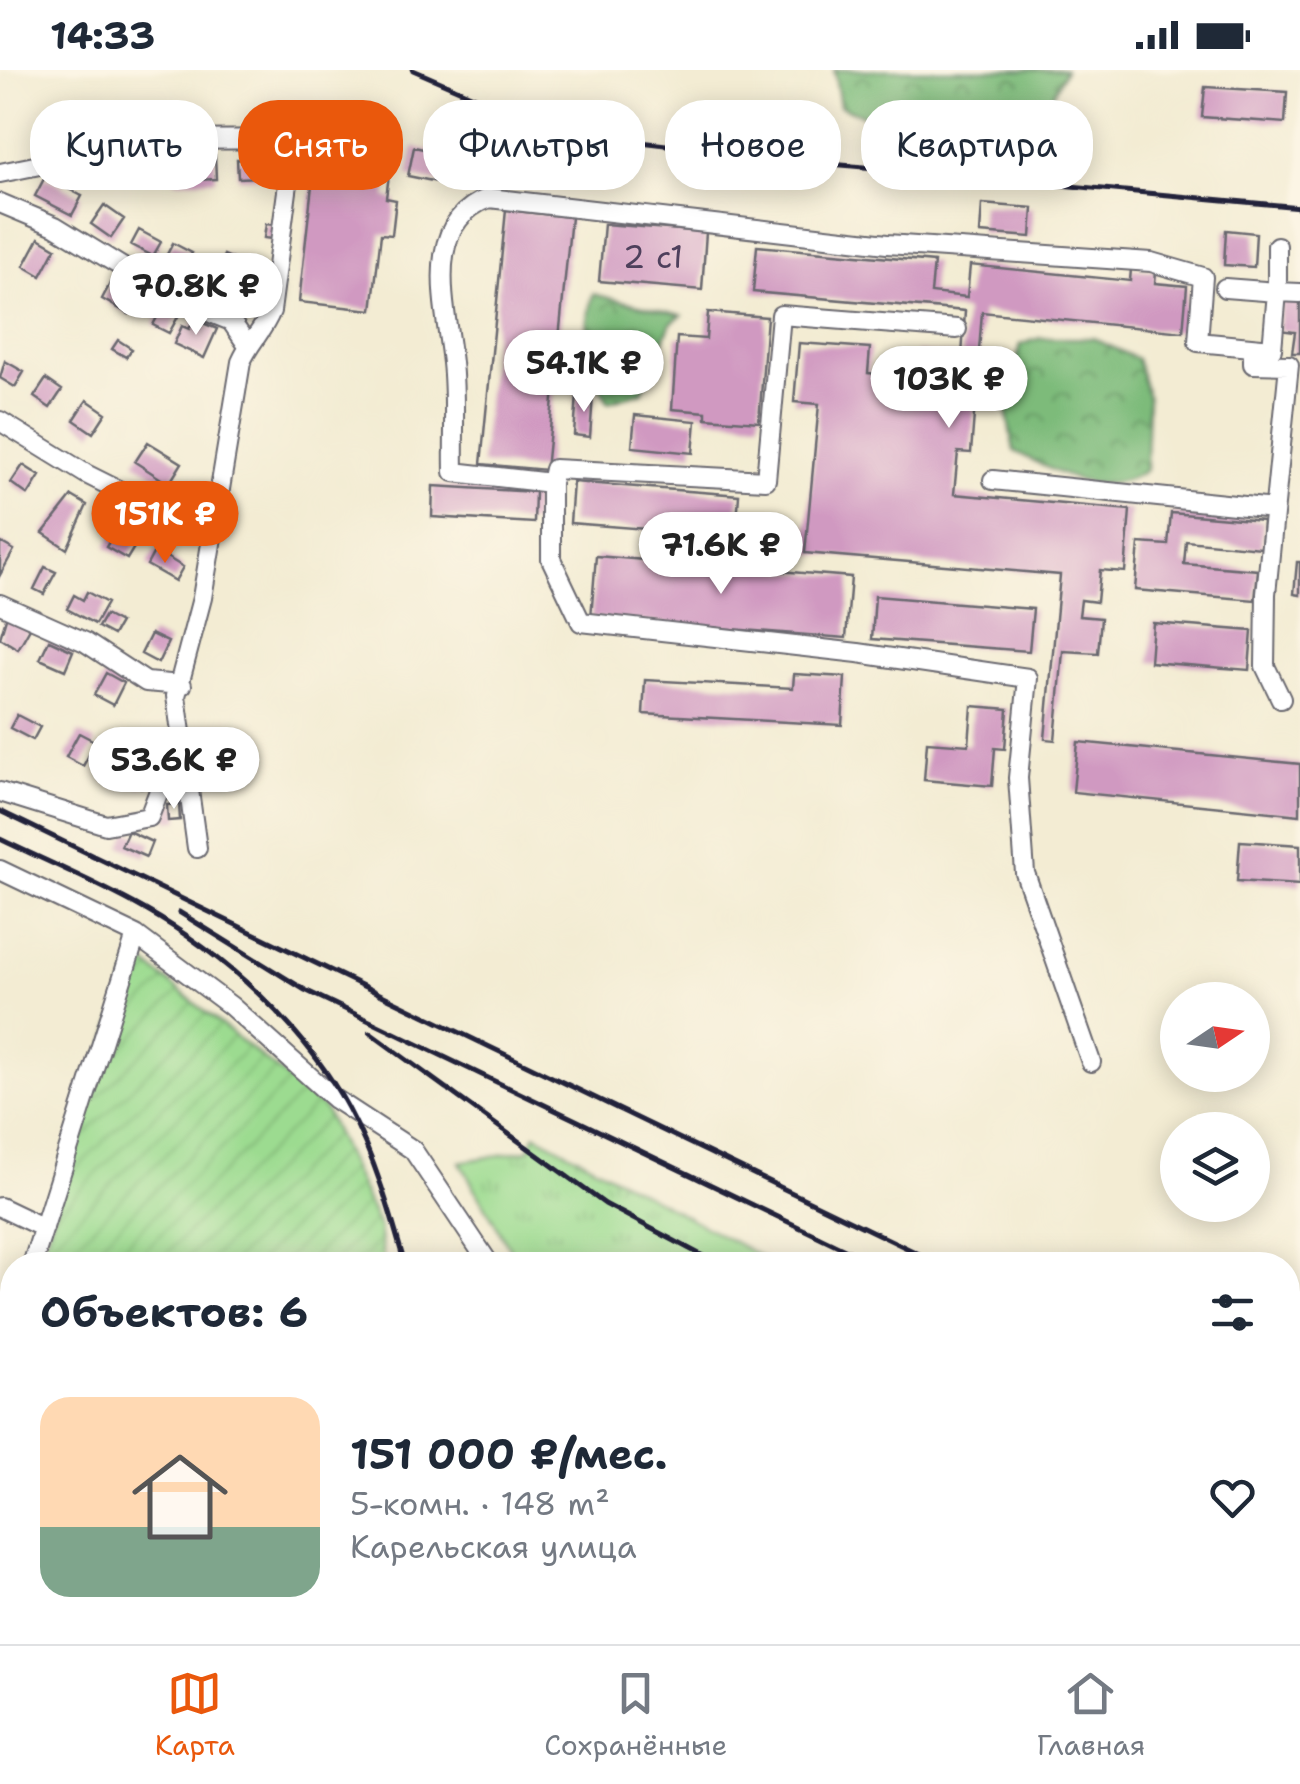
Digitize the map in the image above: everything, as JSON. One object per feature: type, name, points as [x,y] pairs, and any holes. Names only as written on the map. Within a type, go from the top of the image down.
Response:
[{"type":"street","points":[[0,173],[164,140],[272,143],[294,139],[271,312],[262,333],[248,346],[241,362],[182,685],[176,696],[197,848]]},
{"type":"street","points":[[551,483],[454,472],[452,365],[440,290],[451,226],[465,207],[489,198],[887,244],[1151,262],[1202,277],[1198,342],[1253,348],[1272,349],[1277,246]]},
{"type":"street","points":[[0,203],[55,226],[171,297],[231,321],[248,346]]},
{"type":"street","points":[[1226,288],[1300,293]]},
{"type":"street","points":[[956,329],[781,315],[766,480],[554,469],[551,559],[581,622],[858,652],[1028,678],[1018,778],[1025,873],[1091,1062]]},
{"type":"street","points":[[1253,348],[1253,364],[1289,365],[1274,510],[1265,666],[1281,699]]},
{"type":"street","points":[[0,421],[86,474],[210,536]]},
{"type":"street","points":[[992,480],[1274,510]]},
{"type":"street","points":[[0,604],[85,642],[146,682],[182,685]]},
{"type":"street","points":[[0,792],[106,825],[149,817],[181,733]]},
{"type":"street","points":[[0,870],[136,935],[231,1006],[336,1099],[413,1150],[481,1252]]},
{"type":"street","points":[[36,1252],[136,935]]},
{"type":"street","points":[[0,1207],[44,1228]]},
{"type":"green space","points":[[834,70],[1065,70],[1050,100],[861,100],[861,115],[841,106]]},
{"type":"green space","points":[[593,294],[682,315],[671,323],[642,392],[608,402],[601,389],[588,350],[587,323]]},
{"type":"green space","points":[[1040,338],[1093,338],[1137,359],[1148,398],[1146,470],[1129,479],[1096,483],[1063,475],[1014,451],[1007,414],[1020,345]]},
{"type":"green space","points":[[134,954],[324,1108],[379,1227],[382,1252],[42,1252]]},
{"type":"green space","points":[[535,1134],[752,1252],[512,1252],[460,1162],[529,1150]]},
{"type":"building","points":[[1205,87],[1287,92],[1285,123],[1202,117]]},
{"type":"building","points":[[414,147],[423,149],[423,179],[408,176]]},
{"type":"building","points":[[38,190],[70,190],[82,196],[72,215],[35,196]]},
{"type":"building","points":[[311,190],[387,190],[386,198],[396,200],[392,235],[381,234],[372,310],[299,302]]},
{"type":"building","points":[[982,204],[1033,208],[1031,237],[980,233]]},
{"type":"building","points":[[104,205],[124,219],[111,238],[91,224]]},
{"type":"building","points":[[506,210],[571,217],[546,470],[481,464]]},
{"type":"building","points":[[266,224],[274,225],[272,239],[264,238]]},
{"type":"building","points":[[604,224],[706,232],[702,290],[599,281]]},
{"type":"building","points":[[139,230],[161,242],[153,256],[131,245]]},
{"type":"building","points":[[1226,230],[1256,233],[1254,267],[1224,265]]},
{"type":"building","points":[[39,238],[56,248],[41,276],[24,266]]},
{"type":"building","points":[[173,243],[192,253],[181,272],[163,262]]},
{"type":"building","points":[[757,246],[934,262],[931,293],[967,297],[970,265],[1130,281],[1131,269],[1156,271],[1155,283],[1187,286],[1183,332],[982,312],[971,453],[958,452],[954,494],[1130,510],[1125,572],[1100,570],[1097,602],[1081,600],[1079,616],[1101,618],[1098,653],[1063,651],[1055,740],[1045,739],[1060,575],[805,553],[819,404],[794,402],[799,343],[870,348],[868,373],[914,377],[916,352],[962,356],[965,311],[753,292]]},
{"type":"building","points":[[224,255],[253,268],[239,300],[210,287]]},
{"type":"building","points":[[114,276],[141,291],[129,314],[102,299]]},
{"type":"building","points":[[1282,300],[1300,302],[1300,353],[1292,353],[1295,332],[1279,330]]},
{"type":"building","points":[[164,304],[180,313],[169,333],[153,325]]},
{"type":"building","points":[[708,312],[767,317],[759,422],[706,418],[706,412],[672,409],[677,337],[706,339]]},
{"type":"building","points":[[194,319],[217,329],[204,358],[174,344],[182,326],[189,329]]},
{"type":"building","points":[[118,340],[132,349],[126,357],[112,349]]},
{"type":"building","points":[[5,361],[24,372],[15,387],[0,378]]},
{"type":"building","points":[[46,379],[62,390],[50,408],[34,397]]},
{"type":"building","points":[[577,394],[593,395],[590,437],[574,435]]},
{"type":"building","points":[[87,400],[106,413],[93,433],[74,420]]},
{"type":"building","points":[[635,415],[696,421],[693,453],[632,447]]},
{"type":"building","points":[[148,442],[182,463],[169,484],[135,462]]},
{"type":"building","points":[[23,465],[40,476],[28,495],[11,483]]},
{"type":"building","points":[[573,482],[739,495],[736,536],[570,523]]},
{"type":"building","points":[[433,486],[535,492],[534,523],[432,517]]},
{"type":"building","points":[[72,496],[87,505],[67,549],[43,533]]},
{"type":"building","points":[[1171,513],[1263,521],[1261,548],[1186,541],[1184,564],[1258,570],[1255,600],[1135,590],[1139,543],[1168,545]]},
{"type":"building","points":[[120,523],[141,536],[127,559],[106,547]]},
{"type":"building","points":[[0,542],[14,550],[0,575]]},
{"type":"building","points":[[155,550],[183,567],[175,581],[147,565]]},
{"type":"building","points":[[596,556],[851,577],[846,638],[591,618]]},
{"type":"building","points":[[1300,562],[1300,595],[1294,594]]},
{"type":"building","points":[[45,567],[56,572],[44,594],[34,589]]},
{"type":"building","points":[[87,592],[107,603],[95,624],[67,609],[74,595],[83,600]]},
{"type":"building","points":[[875,596],[1033,609],[1029,651],[872,639]]},
{"type":"building","points":[[7,615],[30,628],[18,649],[0,638]]},
{"type":"building","points":[[105,615],[120,623],[113,635],[98,627]]},
{"type":"building","points":[[1153,623],[1252,631],[1249,670],[1150,662]]},
{"type":"building","points":[[151,634],[168,642],[158,663],[141,654]]},
{"type":"building","points":[[49,640],[73,651],[65,670],[40,659]]},
{"type":"building","points":[[106,673],[124,683],[113,705],[94,695]]},
{"type":"building","points":[[794,674],[845,677],[842,725],[643,714],[645,680],[793,688]]},
{"type":"building","points":[[972,706],[1008,709],[1005,749],[995,748],[992,786],[924,780],[927,742],[969,745]]},
{"type":"building","points":[[17,715],[40,727],[33,740],[10,728]]},
{"type":"building","points":[[79,733],[96,742],[83,766],[66,757]]},
{"type":"building","points":[[126,739],[148,751],[140,767],[150,772],[142,788],[126,780],[135,762],[118,754]]},
{"type":"building","points":[[1078,742],[1300,764],[1300,815],[1073,792]]},
{"type":"building","points":[[179,804],[180,820],[168,821],[167,805]]},
{"type":"building","points":[[128,831],[152,842],[146,857],[121,846]]},
{"type":"building","points":[[1240,841],[1300,845],[1300,885],[1237,881]]},
{"type":"railway","points":[[413,70],[538,124],[632,141],[820,163],[1300,207]]},
{"type":"railway","points":[[0,811],[915,1252]]},
{"type":"railway","points":[[0,839],[109,890],[174,927],[232,970],[285,1021],[330,1078],[358,1127],[401,1252]]},
{"type":"railway","points":[[179,912],[305,990],[851,1252]]},
{"type":"railway","points":[[370,1033],[605,1204],[695,1252]]}]
